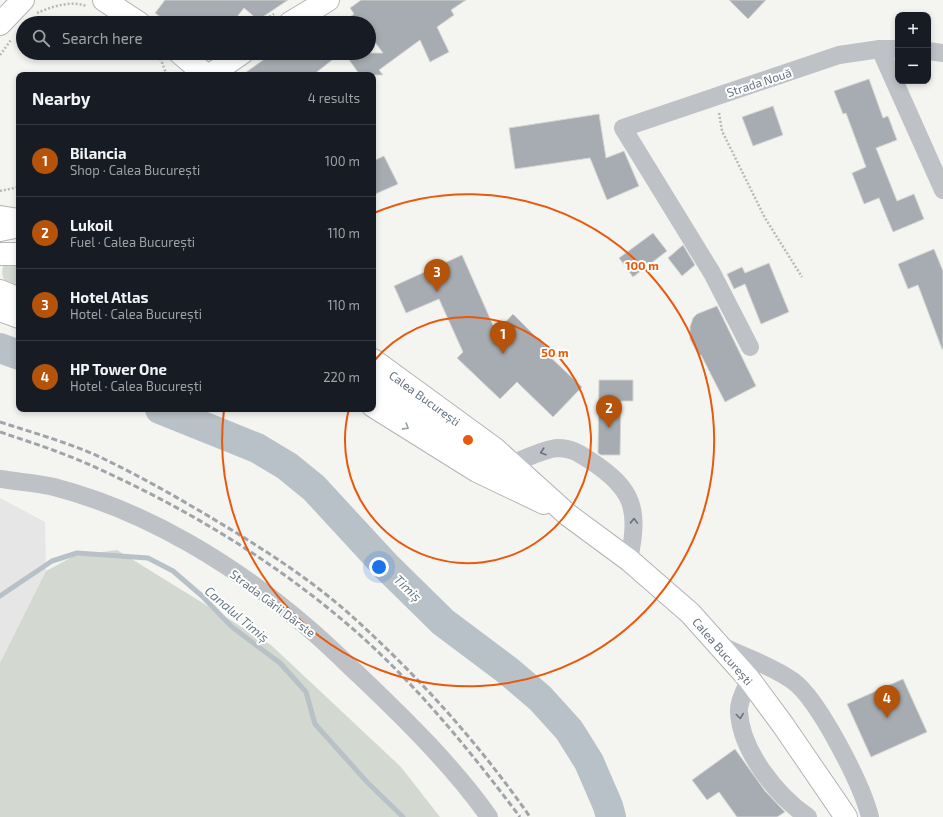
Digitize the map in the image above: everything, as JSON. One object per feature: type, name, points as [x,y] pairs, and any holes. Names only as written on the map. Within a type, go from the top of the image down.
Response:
[{"type":"main road","points":[[302,16],[328,0]]},
{"type":"main road","points":[[97,4],[124,16]]},
{"type":"main road","points":[[0,24],[28,8]]},
{"type":"main road","points":[[188,60],[202,72]]},
{"type":"main road","points":[[214,72],[232,60]]},
{"type":"main road","points":[[0,217],[16,220]]},
{"type":"main road","points":[[0,230],[16,227]]},
{"type":"main road","points":[[0,254],[16,254]]},
{"type":"main road","points":[[0,291],[16,298]]},
{"type":"main road","points":[[0,310],[16,316]]},
{"type":"main road","name":"Calea București","points":[[376,362],[495,449],[568,515]]},
{"type":"main road","name":"Calea București","points":[[376,385],[568,515],[629,560],[690,614],[749,679],[783,725],[846,817]]},
{"type":"main road","points":[[376,408],[477,471],[568,515]]},
{"type":"street","name":"Strada Nouă","points":[[750,347],[712,273],[623,128],[839,55],[889,49]]},
{"type":"street","points":[[889,49],[943,190]]},
{"type":"street","points":[[931,51],[943,53]]},
{"type":"street","points":[[511,464],[556,448],[572,449],[603,469],[626,491],[634,514],[633,541],[629,560]]},
{"type":"street","name":"Strada Gării Dârste","points":[[0,479],[54,487],[105,503],[156,526],[206,554],[249,582],[307,627],[390,704],[472,794],[489,817]]},
{"type":"street","points":[[720,646],[779,672],[794,682],[810,699],[846,761],[868,806],[870,817]]},
{"type":"street","points":[[749,679],[738,710],[742,731],[750,752],[773,784],[795,808],[808,817]]},
{"type":"path","points":[[28,8],[97,4]]},
{"type":"path","points":[[161,60],[166,72]]},
{"type":"path","points":[[716,96],[722,130],[765,218],[802,277]]},
{"type":"path","points":[[0,191],[16,188]]},
{"type":"shaded area","points":[[16,264],[16,287],[5,281],[2,271],[3,266]]},
{"type":"shaded area","points":[[0,498],[45,522],[46,571],[0,663]]},
{"type":"shaded area","points":[[117,550],[271,645],[401,767],[440,817],[0,817],[0,663],[46,571],[74,556]]},
{"type":"building","points":[[165,0],[288,0],[264,16],[253,16],[244,8],[238,16],[159,16],[155,13]]},
{"type":"building","points":[[361,0],[466,0],[451,10],[454,15],[437,27],[449,52],[430,62],[420,40],[379,70],[383,75],[376,75],[376,72],[358,72],[349,60],[376,60],[376,53],[383,53],[376,44],[376,16],[351,16],[354,14],[350,8]]},
{"type":"building","points":[[729,0],[766,0],[748,19]]},
{"type":"building","points":[[263,60],[332,60],[317,72],[246,72]]},
{"type":"building","points":[[869,79],[883,118],[888,116],[897,140],[876,148],[897,201],[914,194],[924,219],[893,232],[879,198],[864,204],[852,173],[866,167],[846,113],[843,114],[834,91]]},
{"type":"building","points":[[773,106],[783,135],[753,146],[742,117]]},
{"type":"building","points":[[599,114],[606,158],[624,151],[639,186],[607,200],[590,158],[515,169],[509,128]]},
{"type":"building","points":[[384,156],[398,184],[376,194],[376,160]]},
{"type":"building","points":[[653,233],[667,251],[633,277],[619,258]]},
{"type":"building","points":[[683,245],[695,265],[682,276],[668,258]]},
{"type":"building","points":[[934,249],[943,271],[943,349],[918,285],[908,289],[898,264]]},
{"type":"building","points":[[462,255],[496,332],[513,314],[549,350],[546,353],[582,387],[553,417],[517,382],[500,399],[457,358],[463,352],[439,299],[406,313],[394,286]]},
{"type":"building","points":[[769,263],[789,312],[761,324],[745,284],[734,289],[727,274],[742,267],[745,273]]},
{"type":"building","points":[[717,306],[756,386],[725,402],[701,355],[699,356],[690,339],[690,327],[693,318],[697,314]]},
{"type":"building","points":[[599,380],[633,380],[633,401],[621,401],[620,455],[601,455],[598,453]]},
{"type":"building","points":[[903,679],[927,732],[871,757],[847,704]]},
{"type":"building","points":[[735,749],[765,791],[785,812],[777,817],[737,817],[719,792],[707,800],[692,780]]},
{"type":"waterway","name":"Timiș","points":[[0,348],[16,354]]},
{"type":"waterway","name":"Timiș","points":[[167,412],[257,448],[287,466],[314,488],[386,566],[443,622],[507,670],[540,698],[569,730],[589,762],[608,806],[611,817]]},
{"type":"waterway","name":"Canalul Timiș","points":[[0,596],[52,561],[77,553],[148,558],[173,571],[202,596],[232,627],[280,663],[306,692],[315,724],[367,782],[403,817]]},
{"type":"railway","points":[[0,422],[52,438],[102,458],[136,475],[235,532],[282,562],[312,584],[341,607],[379,641],[426,689],[470,738],[530,817]]},
{"type":"railway","points":[[0,432],[75,458],[164,501],[228,537],[289,578],[346,623],[394,667],[438,715],[480,765],[520,817]]},
{"type":"place","name":"Hotel Atlas","points":[[437,292]]},
{"type":"place","name":"Bilancia","points":[[503,354]]},
{"type":"place","name":"Lukoil","points":[[609,428]]},
{"type":"place","name":"HP Tower One","points":[[887,718]]}]
